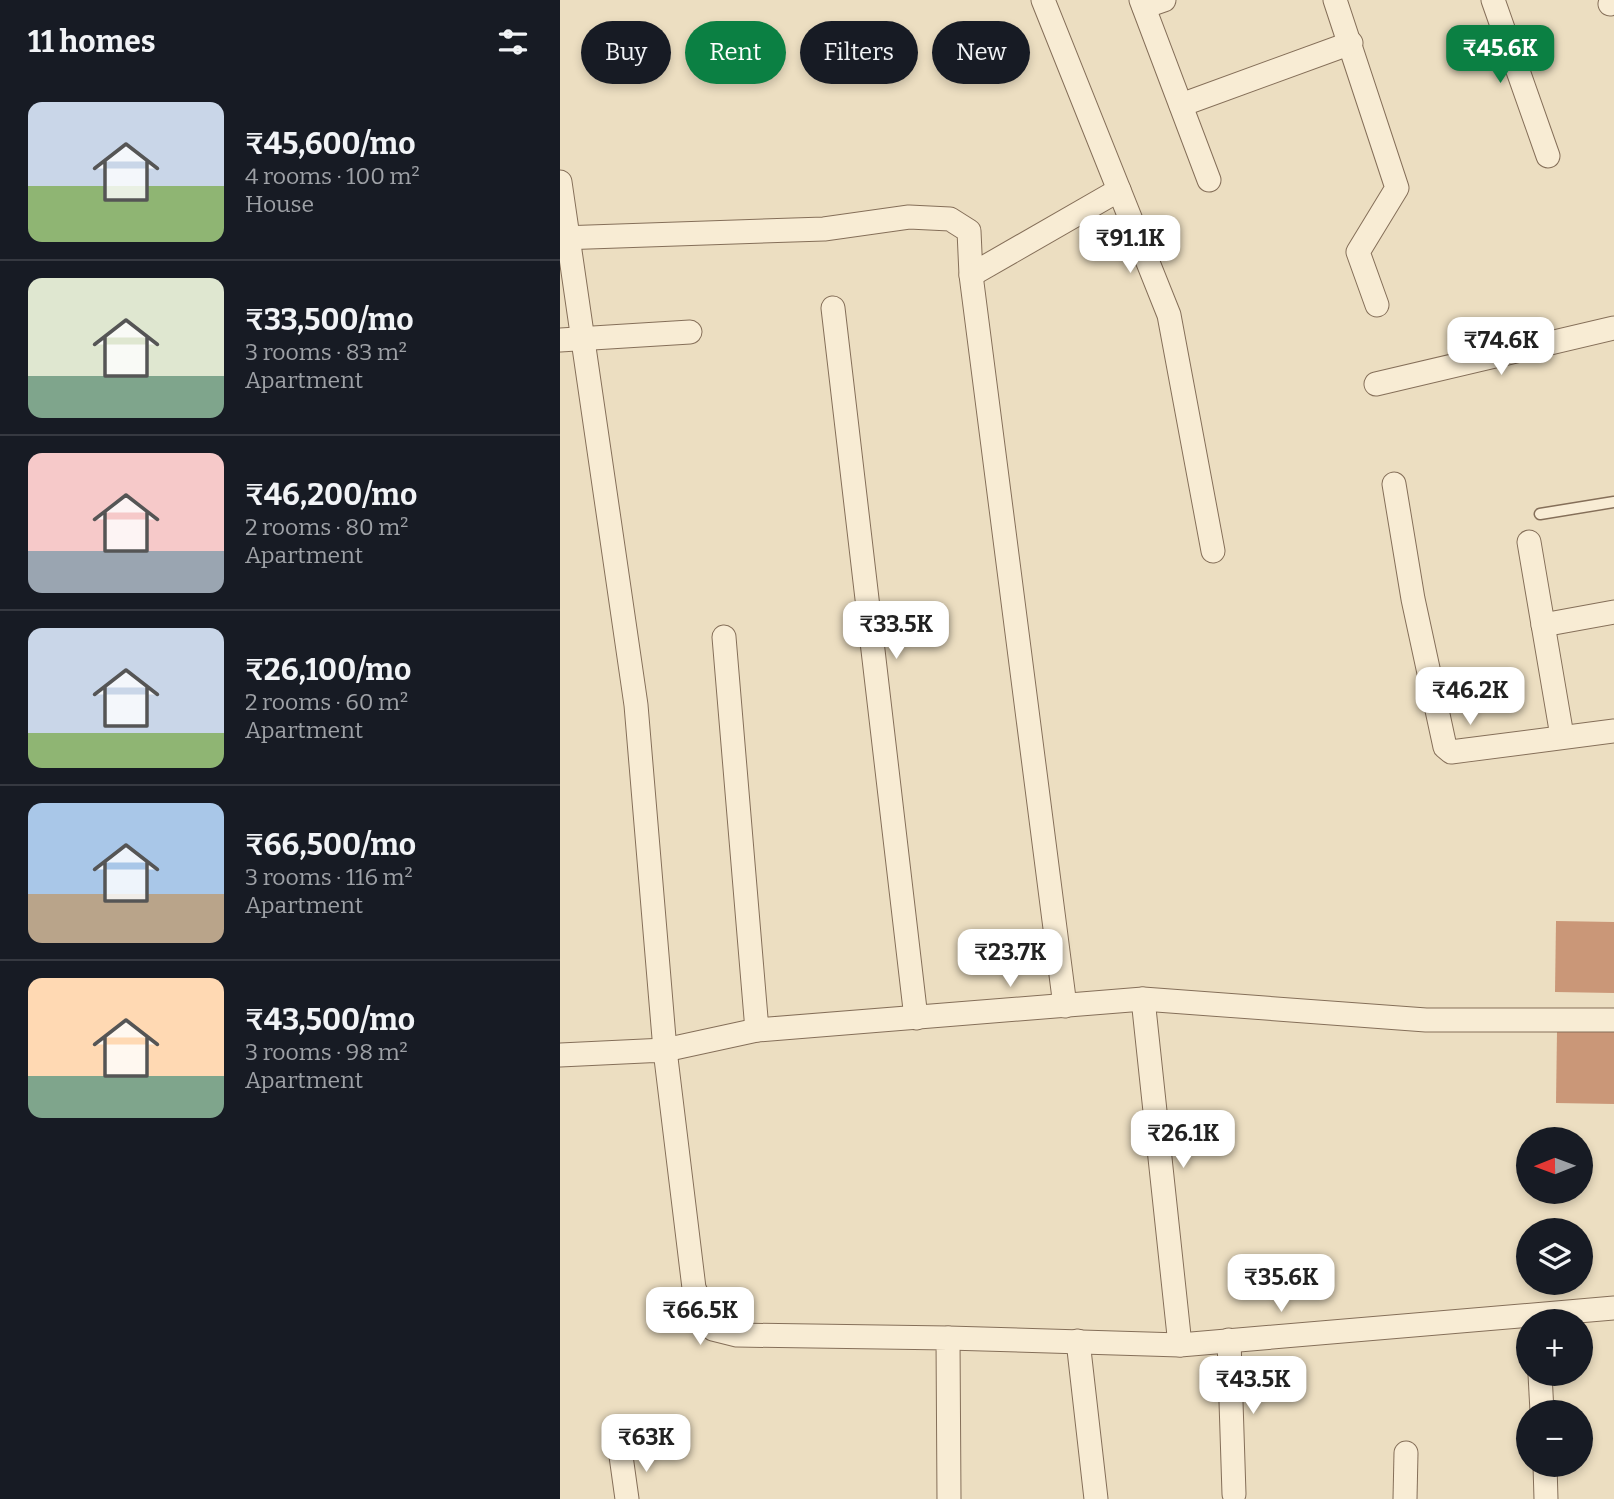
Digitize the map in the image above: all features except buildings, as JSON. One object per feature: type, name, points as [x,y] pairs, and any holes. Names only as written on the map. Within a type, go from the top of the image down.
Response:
[{"type":"street","points":[[1043,0],[1169,315],[1213,551]]},
{"type":"street","points":[[1335,0],[1397,188],[1358,252],[1377,305]]},
{"type":"street","points":[[1493,0],[1548,156]]},
{"type":"street","points":[[1150,2],[1181,105],[1209,180]]},
{"type":"street","points":[[1181,105],[1351,43]]},
{"type":"street","points":[[560,182],[571,339],[636,705],[665,1050],[694,1288],[713,1329],[737,1335],[1180,1345],[1516,1319]]},
{"type":"street","points":[[971,275],[1119,190]]},
{"type":"street","points":[[564,238],[824,229],[908,217],[950,219],[969,231],[971,275],[1065,1006]]},
{"type":"street","points":[[832,308],[916,1018]]},
{"type":"street","points":[[1376,384],[1614,328]]},
{"type":"street","points":[[571,339],[690,332]]},
{"type":"street","points":[[1394,484],[1413,599],[1445,747],[1451,751],[1614,731]]},
{"type":"street","points":[[1529,542],[1562,736]]},
{"type":"street","points":[[1543,625],[1614,612]]},
{"type":"street","points":[[724,638],[757,1030]]},
{"type":"street","points":[[1143,999],[1180,1345]]},
{"type":"street","points":[[560,1055],[665,1050],[757,1030],[1143,999],[1426,1020],[1614,1020]]},
{"type":"street","points":[[1593,1311],[1614,1308]]},
{"type":"street","points":[[948,1338],[949,1499]]},
{"type":"street","points":[[1228,1340],[1234,1494]]},
{"type":"street","points":[[1078,1341],[1096,1499]]},
{"type":"street","points":[[1405,1499],[1406,1454]]},
{"type":"street","points":[[621,1456],[628,1499]]},
{"type":"street","points":[[1545,1477],[1546,1499]]},
{"type":"lane","points":[[1540,514],[1614,502]]}]
